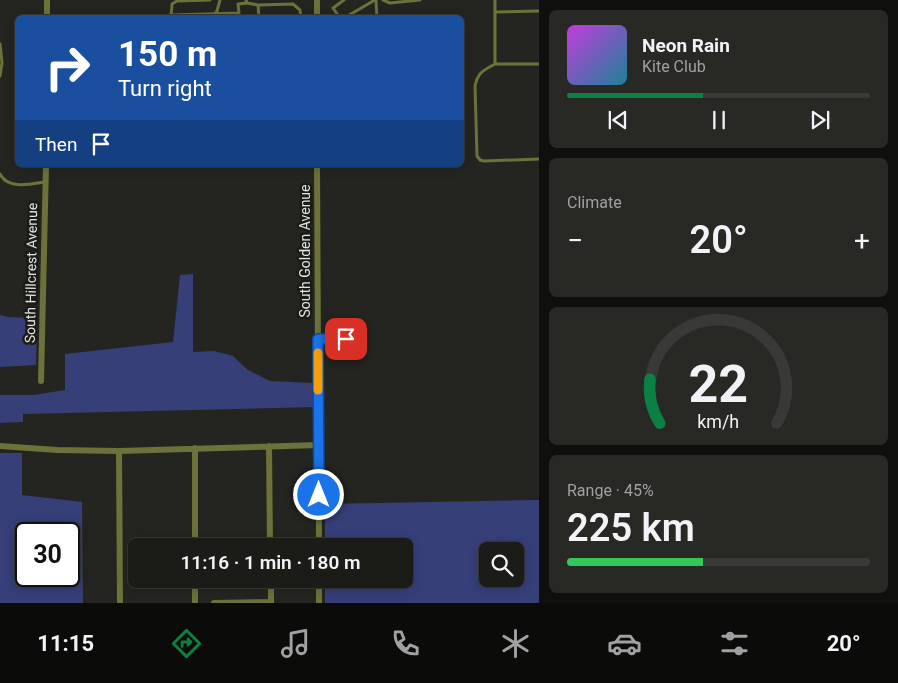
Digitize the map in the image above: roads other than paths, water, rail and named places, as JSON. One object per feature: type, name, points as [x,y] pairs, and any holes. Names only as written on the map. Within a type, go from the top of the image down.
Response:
[{"type":"street","points":[[47,0],[47,15]]},
{"type":"street","points":[[316,0],[317,15]]},
{"type":"street","name":"South Hillcrest Avenue","points":[[41,381],[46,167]]},
{"type":"street","name":"South Golden Avenue","points":[[317,167],[319,538]]},
{"type":"street","points":[[0,446],[57,450],[119,451],[319,444]]},
{"type":"street","points":[[269,446],[270,538]]},
{"type":"street","points":[[195,448],[195,538]]},
{"type":"street","points":[[119,451],[120,603]]},
{"type":"street","points":[[195,588],[195,603]]},
{"type":"street","points":[[214,603],[271,602],[270,588]]},
{"type":"street","points":[[319,588],[319,603]]},
{"type":"lane","points":[[171,15],[172,4],[177,1],[210,0]]},
{"type":"lane","points":[[214,15],[220,0]]},
{"type":"lane","points":[[347,15],[367,2],[375,0],[378,15]]},
{"type":"lane","points":[[383,0],[390,3],[420,0]]},
{"type":"lane","points":[[495,0],[495,64]]},
{"type":"lane","points":[[338,15],[334,8],[344,1]]},
{"type":"lane","points":[[214,15],[239,13],[238,4],[246,2],[258,5],[293,4],[300,10],[300,15]]},
{"type":"lane","points":[[258,5],[259,15]]},
{"type":"lane","points":[[495,12],[539,11]]},
{"type":"lane","points":[[0,44],[2,63],[0,76]]},
{"type":"lane","points":[[539,64],[495,64],[481,71],[476,78],[475,86],[477,156],[480,160],[539,159]]},
{"type":"lane","points":[[0,174],[7,183],[15,185],[46,182]]},
{"type":"lane","points":[[318,339],[362,339]]}]
